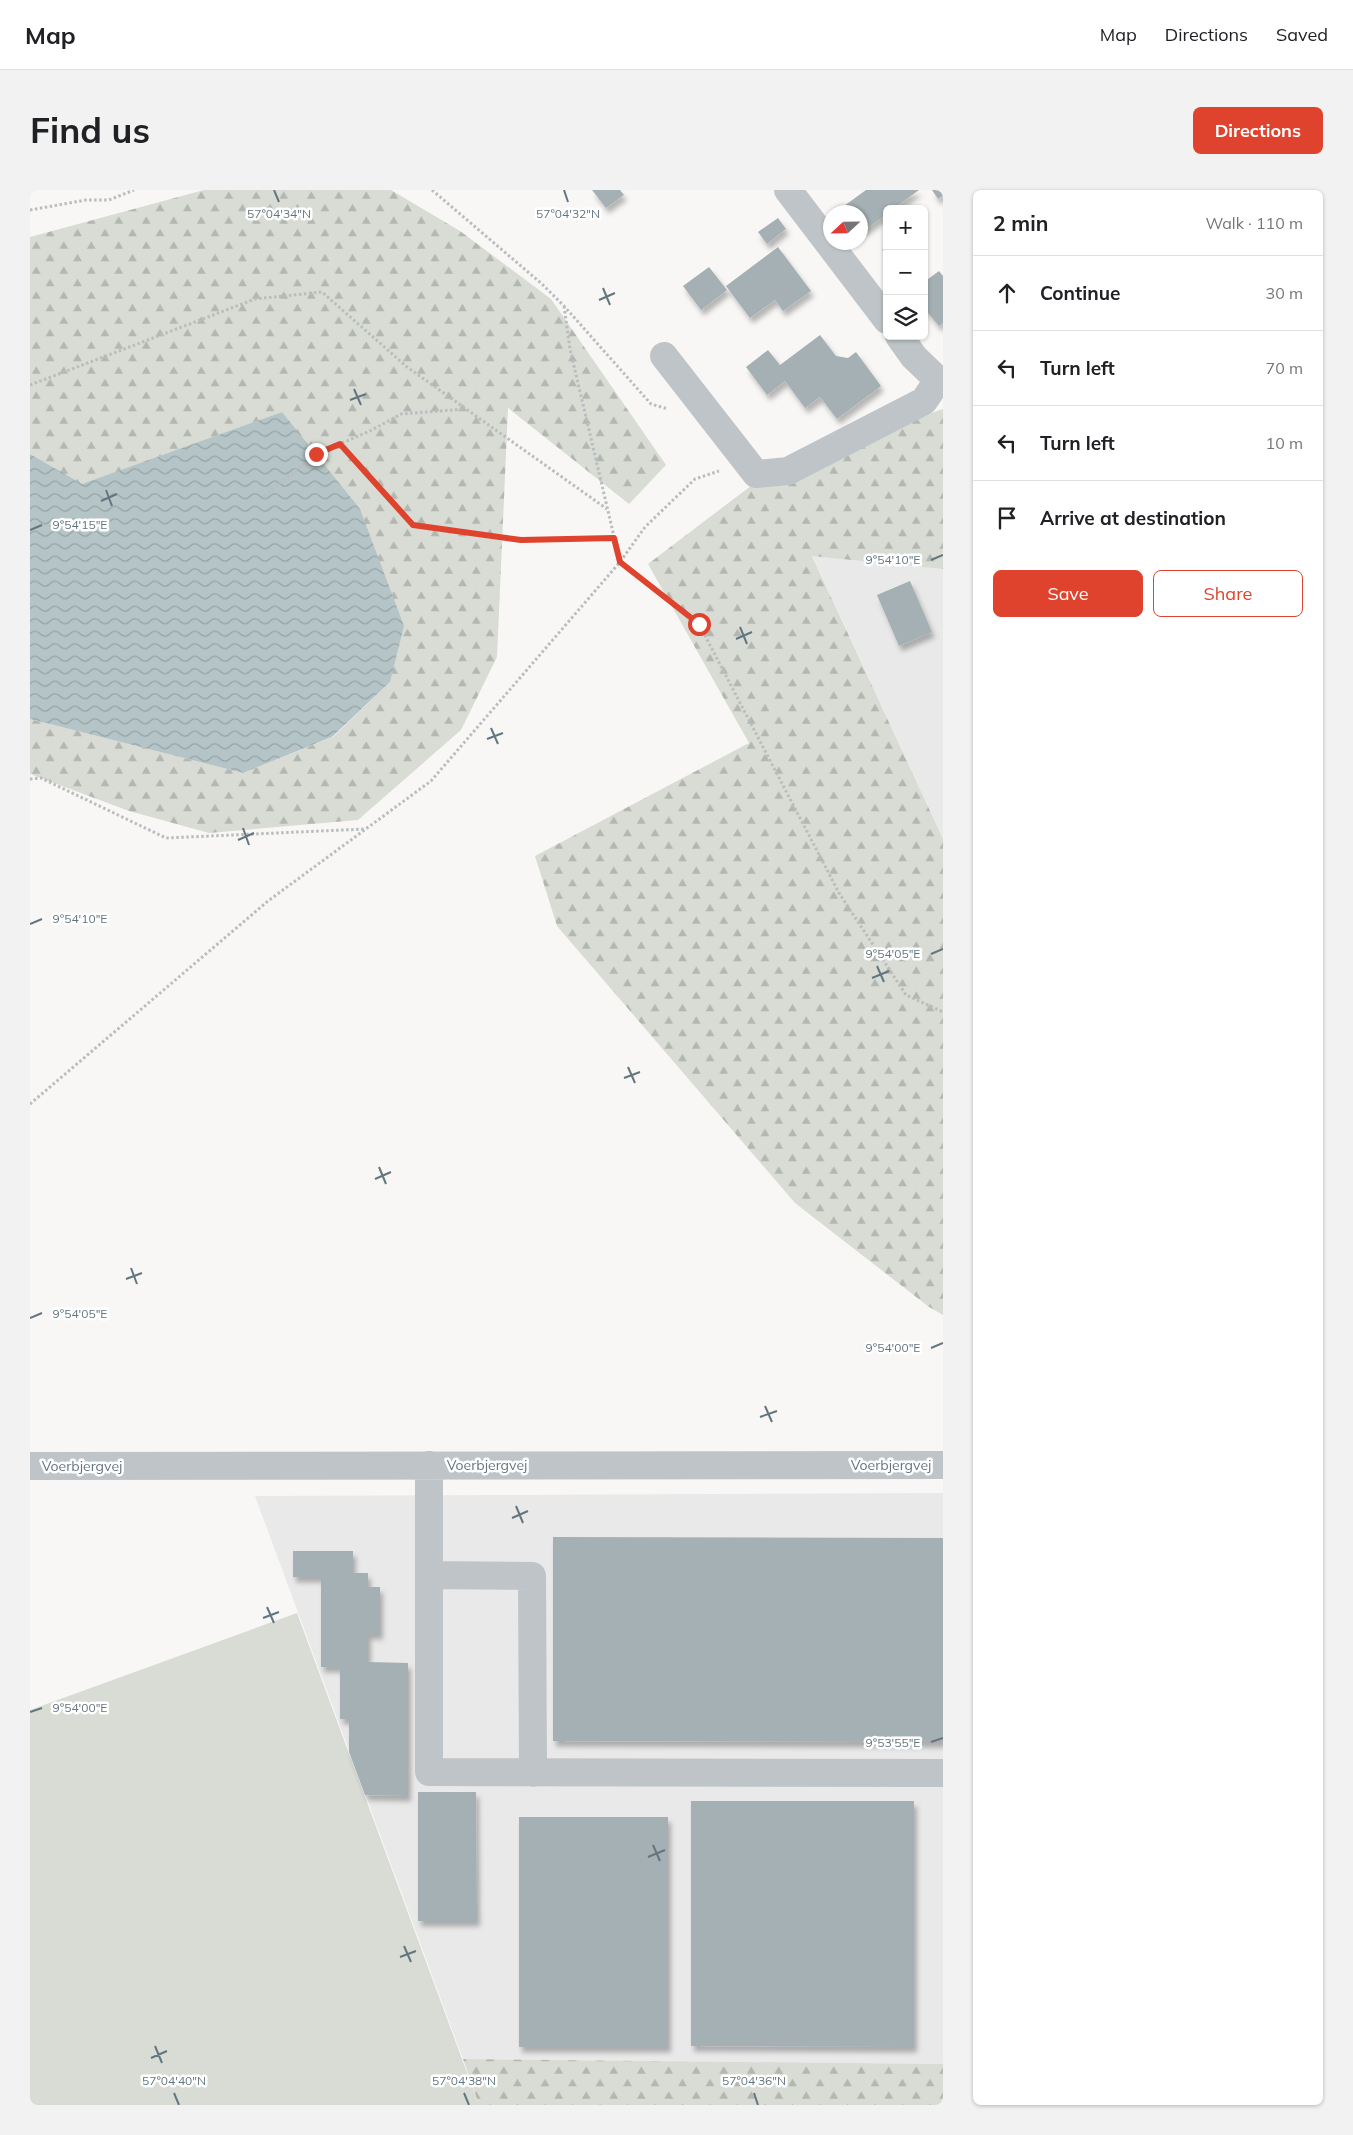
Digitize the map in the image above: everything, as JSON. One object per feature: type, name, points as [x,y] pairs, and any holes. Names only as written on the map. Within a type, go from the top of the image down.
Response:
[{"type":"street","points":[[788,190],[883,315]]},
{"type":"street","points":[[664,356],[756,474],[788,471],[924,401],[941,380],[914,357],[902,340]]},
{"type":"street","name":"Voerbjergvej","points":[[30,1466],[943,1464]]},
{"type":"street","points":[[429,1465],[429,1772],[943,1773]]},
{"type":"street","points":[[429,1575],[532,1576],[533,1773]]},
{"type":"path","points":[[30,210],[86,200],[109,200],[134,190]]},
{"type":"path","points":[[432,190],[542,284],[651,404],[675,411]]},
{"type":"path","points":[[30,385],[255,299],[322,292],[407,367],[608,509]]},
{"type":"path","points":[[564,306],[570,349],[620,562],[699,624],[839,893],[906,995],[943,1012]]},
{"type":"path","points":[[264,496],[316,454],[370,431],[401,414],[465,409]]},
{"type":"path","points":[[340,444],[413,525],[521,540],[614,538]]},
{"type":"path","points":[[30,1104],[268,901],[431,781],[620,562],[645,527],[695,479],[731,467],[744,458]]},
{"type":"path","points":[[30,780],[41,778],[166,838],[366,829]]},
{"type":"shaded area","points":[[812,555],[943,569],[943,839]]},
{"type":"shaded area","points":[[943,1493],[943,2064],[463,2059],[255,1496]]},
{"type":"green space","points":[[204,190],[391,190],[460,231],[551,299],[666,465],[629,504],[508,408],[497,657],[461,730],[358,820],[209,833],[129,811],[30,774],[30,719],[243,773],[333,737],[390,682],[282,412],[81,485],[30,454],[30,237]]},
{"type":"green space","points":[[943,409],[943,569],[812,556],[943,839],[943,1315],[929,1307],[795,1203],[557,926],[535,856],[749,743],[648,564],[777,466]]},
{"type":"green space","points":[[297,1613],[479,2105],[30,2105],[30,1710]]},
{"type":"green space","points":[[463,2059],[943,2064],[943,2105],[479,2105]]},
{"type":"water","points":[[282,412],[360,509],[404,626],[390,682],[332,737],[243,773],[30,719],[30,454],[82,484]]},
{"type":"building","points":[[592,190],[620,190],[624,195],[606,208]]},
{"type":"building","points":[[866,190],[919,190],[898,205],[883,205],[883,217],[868,227],[868,205],[845,205]]},
{"type":"building","points":[[932,190],[943,190],[943,196],[938,199]]},
{"type":"building","points":[[778,218],[786,229],[767,244],[758,232]]},
{"type":"building","points":[[778,247],[811,291],[783,311],[775,300],[750,318],[726,286]]},
{"type":"building","points":[[709,267],[727,290],[701,310],[683,286]]},
{"type":"building","points":[[939,271],[943,276],[943,323],[939,326],[928,313],[928,279]]},
{"type":"building","points":[[820,335],[836,356],[848,358],[856,352],[881,386],[837,419],[820,397],[805,408],[785,381],[767,395],[746,367],[768,350],[780,365]]},
{"type":"building","points":[[910,581],[932,632],[899,646],[877,595]]},
{"type":"building","points":[[553,1537],[943,1538],[943,1742],[553,1741]]},
{"type":"building","points":[[293,1551],[353,1551],[353,1573],[368,1573],[368,1587],[380,1587],[380,1634],[368,1634],[368,1662],[408,1663],[408,1796],[365,1795],[349,1752],[349,1719],[340,1719],[340,1667],[321,1667],[321,1577],[293,1577]]},
{"type":"building","points":[[418,1792],[476,1792],[477,1921],[418,1921]]},
{"type":"building","points":[[691,1801],[914,1801],[914,2047],[691,2046]]},
{"type":"building","points":[[519,1817],[668,1817],[668,2047],[519,2047]]},
{"type":"route","points":[[316,454],[340,444],[413,525],[521,540],[614,538],[620,562],[699,624]]}]
